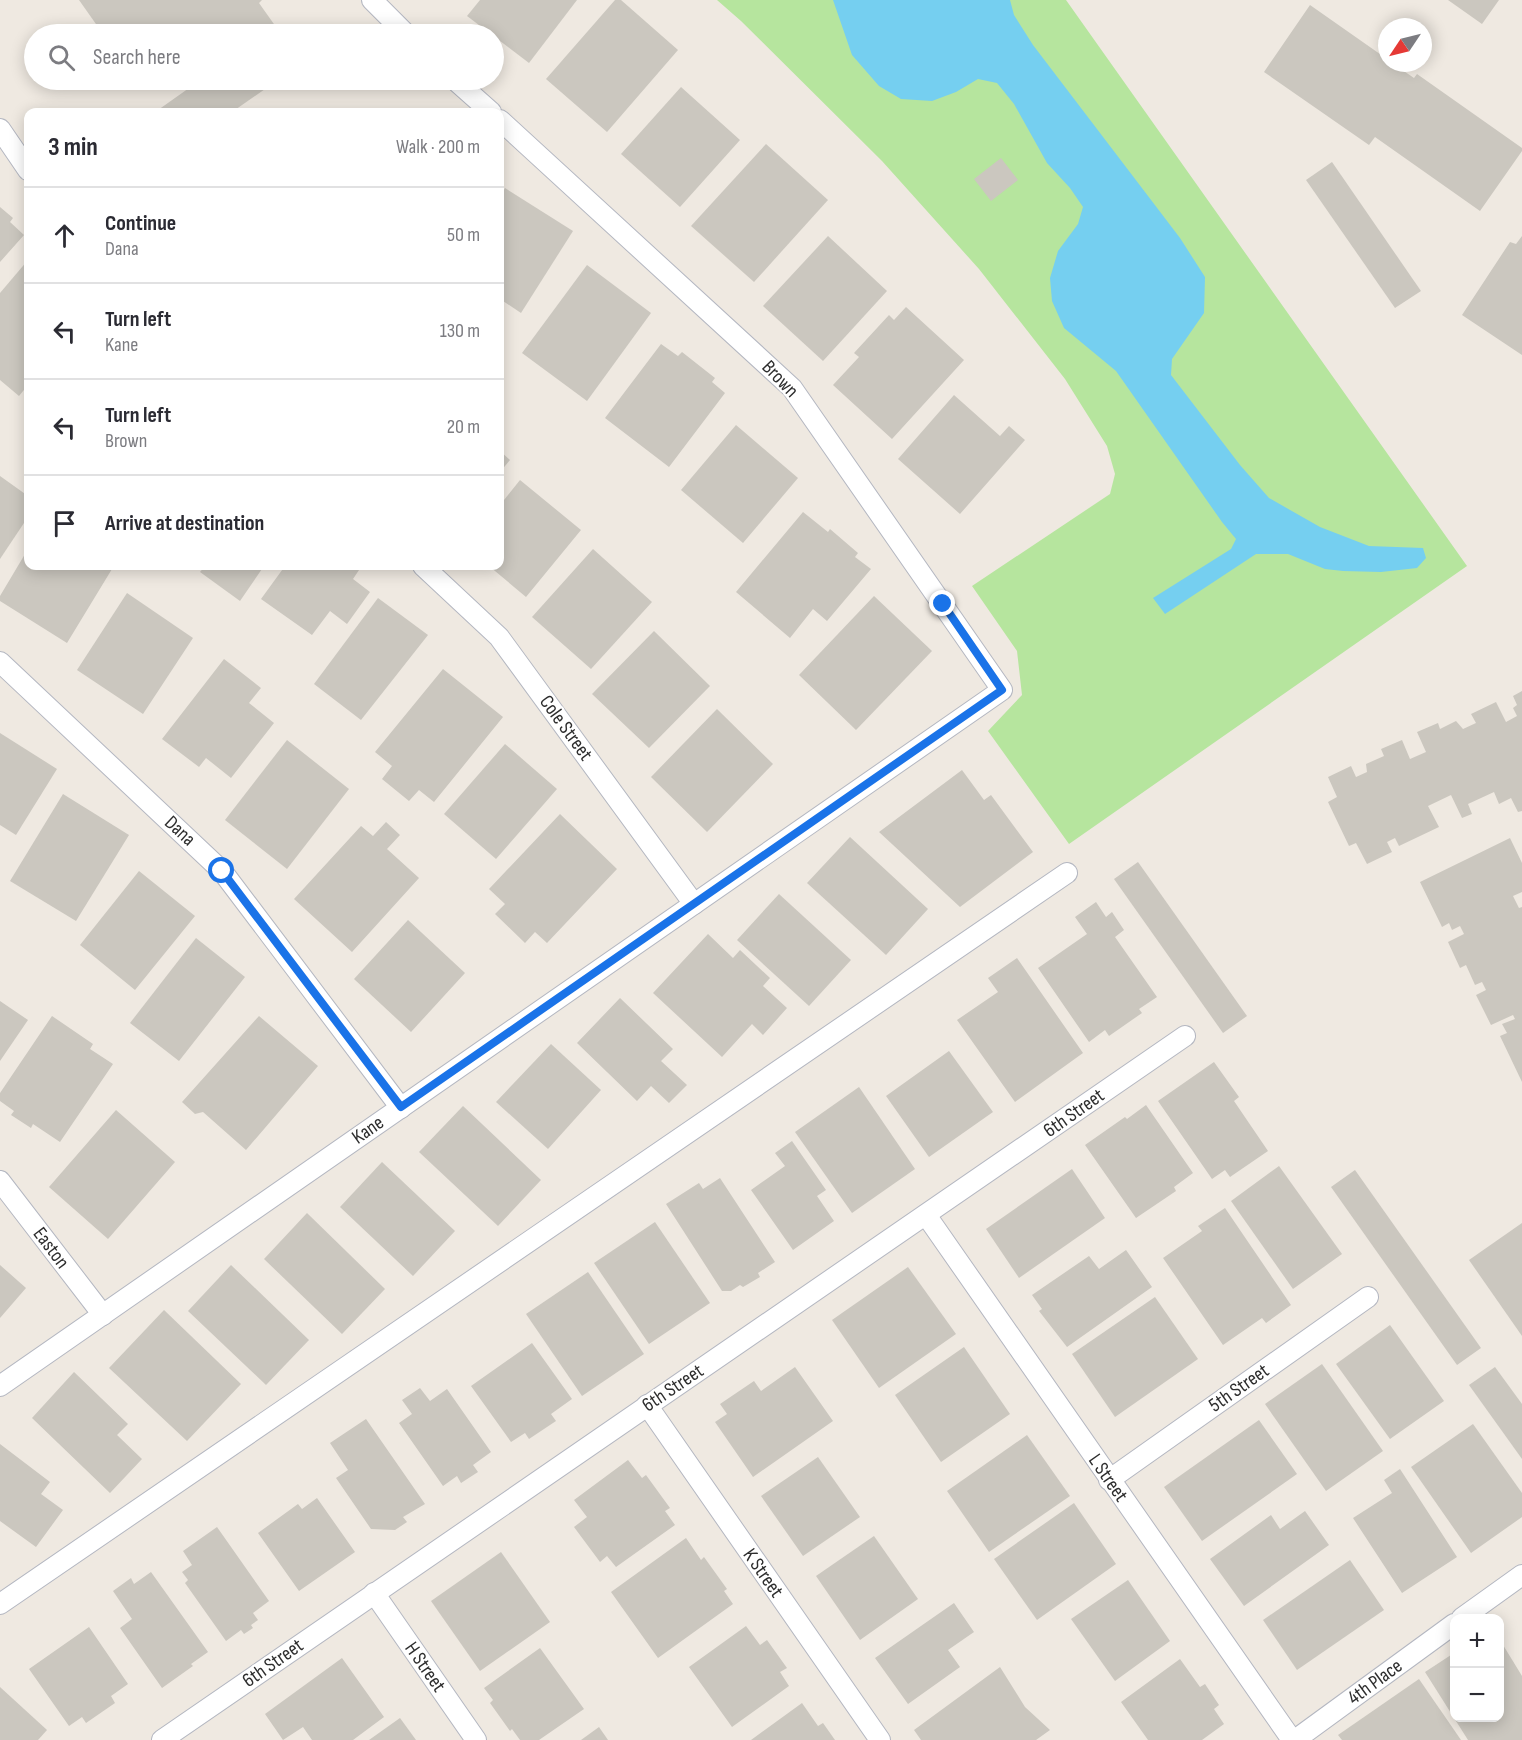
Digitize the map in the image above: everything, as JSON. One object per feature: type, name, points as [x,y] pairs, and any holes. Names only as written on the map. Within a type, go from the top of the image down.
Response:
[{"type":"lane","points":[[372,0],[396,24]]},
{"type":"lane","points":[[466,90],[486,108]]},
{"type":"lane","name":"Brown","points":[[504,124],[792,388],[1002,690]]},
{"type":"lane","points":[[0,129],[24,164]]},
{"type":"lane","name":"Cole Street","points":[[427,570],[499,637],[694,904]]},
{"type":"lane","name":"Dana","points":[[0,662],[222,871],[401,1107]]},
{"type":"lane","name":"Kane","points":[[0,1386],[1002,690]]},
{"type":"lane","points":[[0,1604],[1067,873]]},
{"type":"lane","name":"6th Street","points":[[162,1740],[1185,1036]]},
{"type":"lane","name":"Easton","points":[[0,1181],[103,1315]]},
{"type":"lane","name":"L Street","points":[[926,1215],[1109,1480],[1294,1740]]},
{"type":"lane","name":"5th Street","points":[[1109,1480],[1368,1297]]},
{"type":"lane","name":"K Street","points":[[647,1405],[880,1740]]},
{"type":"lane","points":[[1468,1614],[1522,1575]]},
{"type":"lane","name":"H Street","points":[[374,1593],[476,1740]]},
{"type":"lane","name":"4th Place","points":[[1294,1740],[1450,1628]]},
{"type":"green space","points":[[717,0],[1066,0],[1467,566],[1069,844],[988,731],[1022,695],[1017,651],[972,586],[1110,494],[1115,474],[1107,446],[1065,379],[979,269],[882,161]]},
{"type":"water","points":[[833,0],[1010,0],[1014,15],[1033,45],[1180,238],[1205,277],[1204,313],[1172,359],[1171,375],[1240,465],[1269,498],[1320,527],[1369,546],[1423,548],[1426,558],[1417,568],[1381,572],[1343,571],[1325,569],[1288,554],[1256,554],[1165,614],[1153,598],[1231,549],[1236,539],[1116,371],[1064,328],[1052,301],[1050,278],[1058,251],[1078,224],[1083,207],[1070,188],[1047,163],[1014,104],[997,83],[978,79],[956,92],[932,101],[901,99],[879,86],[852,55]]},
{"type":"building","points":[[79,0],[262,0],[259,3],[274,24],[96,24]]},
{"type":"building","points":[[480,0],[577,0],[529,63],[504,44],[504,24],[478,24],[467,16]]},
{"type":"building","points":[[615,0],[621,0],[678,50],[607,132],[546,79]]},
{"type":"building","points":[[1448,0],[1499,0],[1482,24]]},
{"type":"building","points":[[1310,5],[1378,53],[1378,72],[1405,72],[1414,78],[1417,74],[1522,148],[1522,151],[1480,211],[1375,137],[1369,145],[1264,72]]},
{"type":"building","points":[[681,87],[740,140],[680,207],[621,154]]},
{"type":"building","points":[[186,90],[264,90],[238,108],[161,108]]},
{"type":"building","points":[[766,144],[828,200],[754,282],[691,226]]},
{"type":"building","points":[[1001,158],[1018,180],[991,201],[974,179]]},
{"type":"building","points":[[1332,162],[1421,291],[1395,308],[1306,180]]},
{"type":"building","points":[[505,188],[573,231],[521,313],[504,302]]},
{"type":"building","points":[[0,207],[13,218],[10,222],[24,235],[0,262]]},
{"type":"building","points":[[828,236],[887,291],[823,361],[763,306]]},
{"type":"building","points":[[1522,236],[1522,355],[1462,315],[1510,242],[1516,244]]},
{"type":"building","points":[[24,265],[24,390],[19,396],[0,380],[0,293]]},
{"type":"building","points":[[587,265],[651,313],[587,401],[522,353]]},
{"type":"building","points":[[906,307],[964,360],[892,439],[833,385],[859,357],[854,353],[889,315],[894,320]]},
{"type":"building","points":[[661,344],[678,356],[682,352],[715,378],[712,382],[725,393],[669,467],[605,418]]},
{"type":"building","points":[[954,395],[1000,436],[1009,426],[1025,440],[960,514],[898,459]]},
{"type":"building","points":[[736,425],[798,478],[743,543],[681,490]]},
{"type":"building","points":[[504,455],[510,460],[504,467]]},
{"type":"building","points":[[0,476],[24,493],[24,523],[0,559]]},
{"type":"building","points":[[520,480],[581,530],[526,597],[494,570],[504,570],[504,500]]},
{"type":"building","points":[[803,512],[828,532],[830,529],[858,553],[855,557],[871,569],[827,621],[813,609],[790,638],[736,592]]},
{"type":"building","points":[[593,549],[652,602],[591,669],[532,617]]},
{"type":"building","points":[[24,556],[24,570],[111,570],[67,643],[0,601],[0,596]]},
{"type":"building","points":[[202,570],[261,570],[240,601],[200,572]]},
{"type":"building","points":[[282,570],[359,570],[353,579],[370,592],[347,624],[330,611],[312,635],[261,599]]},
{"type":"building","points":[[127,593],[193,638],[143,714],[77,670]]},
{"type":"building","points":[[874,596],[932,651],[856,730],[799,675]]},
{"type":"building","points":[[378,598],[428,635],[361,720],[314,684]]},
{"type":"building","points":[[654,631],[710,686],[649,748],[592,694]]},
{"type":"building","points":[[224,659],[261,688],[249,703],[274,723],[231,778],[206,758],[199,767],[162,739]]},
{"type":"building","points":[[443,669],[503,717],[434,802],[419,790],[409,801],[382,779],[392,766],[375,752]]},
{"type":"building","points":[[1522,691],[1522,811],[1518,812],[1511,798],[1499,804],[1494,792],[1468,804],[1472,814],[1462,818],[1451,795],[1428,806],[1439,827],[1399,846],[1395,838],[1387,842],[1392,852],[1367,864],[1356,843],[1349,846],[1328,802],[1337,797],[1328,777],[1351,766],[1356,777],[1367,772],[1366,764],[1384,756],[1381,749],[1402,740],[1410,759],[1426,752],[1417,732],[1438,723],[1440,729],[1456,721],[1463,729],[1476,723],[1471,714],[1496,702],[1506,722],[1517,716],[1513,708],[1517,705],[1513,696]]},
{"type":"building","points":[[717,709],[773,764],[707,832],[651,777]]},
{"type":"building","points":[[0,733],[57,769],[16,835],[0,825]]},
{"type":"building","points":[[287,740],[349,789],[287,869],[225,820]]},
{"type":"building","points":[[505,744],[557,789],[496,859],[444,814]]},
{"type":"building","points":[[962,770],[984,800],[991,795],[1033,852],[960,907],[879,832]]},
{"type":"building","points":[[63,794],[129,835],[76,921],[10,881]]},
{"type":"building","points":[[560,814],[617,869],[547,943],[535,932],[525,943],[495,914],[505,904],[489,889]]},
{"type":"building","points":[[386,822],[400,835],[387,849],[419,878],[352,952],[294,899],[361,826],[373,836]]},
{"type":"building","points":[[850,837],[928,909],[886,955],[807,883]]},
{"type":"building","points":[[1510,838],[1522,863],[1522,892],[1513,896],[1519,908],[1522,907],[1522,1082],[1500,1036],[1507,1033],[1502,1024],[1515,1019],[1513,1015],[1491,1025],[1476,995],[1486,990],[1482,982],[1475,985],[1466,965],[1460,968],[1448,942],[1464,934],[1460,926],[1452,930],[1449,923],[1442,927],[1420,882]]},
{"type":"building","points":[[1138,862],[1247,1016],[1223,1033],[1114,879]]},
{"type":"building","points":[[139,871],[195,916],[135,990],[80,945]]},
{"type":"building","points":[[779,894],[851,960],[809,1006],[737,940]]},
{"type":"building","points":[[1096,902],[1106,917],[1112,912],[1124,930],[1115,937],[1157,997],[1139,1009],[1142,1013],[1109,1036],[1105,1030],[1089,1042],[1038,968],[1087,934],[1075,917]]},
{"type":"building","points":[[408,920],[465,973],[411,1032],[354,979]]},
{"type":"building","points":[[708,934],[733,958],[740,950],[770,978],[763,986],[787,1008],[763,1035],[752,1024],[722,1057],[653,993]]},
{"type":"building","points":[[196,938],[245,977],[179,1061],[130,1023]]},
{"type":"building","points":[[1017,958],[1083,1053],[1015,1102],[957,1020],[998,992],[988,978]]},
{"type":"building","points":[[620,998],[673,1049],[661,1061],[687,1085],[669,1103],[651,1086],[637,1101],[577,1043]]},
{"type":"building","points":[[0,1001],[28,1020],[0,1061]]},
{"type":"building","points":[[52,1016],[93,1044],[90,1049],[113,1064],[60,1142],[33,1124],[31,1128],[11,1115],[14,1111],[0,1101],[0,1093]]},
{"type":"building","points":[[259,1016],[318,1066],[246,1150],[203,1112],[195,1114],[182,1102]]},
{"type":"building","points":[[551,1044],[601,1090],[548,1149],[496,1102]]},
{"type":"building","points":[[949,1051],[993,1112],[929,1157],[886,1096]]},
{"type":"building","points":[[1214,1062],[1239,1097],[1234,1101],[1268,1151],[1230,1177],[1225,1170],[1212,1179],[1158,1101]]},
{"type":"building","points":[[859,1087],[915,1169],[852,1213],[795,1132]]},
{"type":"building","points":[[1146,1105],[1193,1173],[1174,1187],[1176,1191],[1136,1218],[1085,1145]]},
{"type":"building","points":[[463,1106],[541,1180],[498,1226],[419,1152]]},
{"type":"building","points":[[116,1110],[175,1162],[108,1239],[49,1187]]},
{"type":"building","points":[[792,1141],[826,1190],[817,1196],[834,1221],[793,1250],[751,1190],[785,1166],[775,1153]]},
{"type":"building","points":[[382,1162],[455,1231],[413,1276],[340,1207]]},
{"type":"building","points":[[1279,1166],[1342,1254],[1293,1289],[1231,1201]]},
{"type":"building","points":[[1072,1169],[1105,1218],[1019,1278],[986,1229]]},
{"type":"building","points":[[1355,1170],[1481,1348],[1457,1365],[1331,1187]]},
{"type":"building","points":[[720,1178],[775,1262],[758,1273],[760,1277],[731,1291],[722,1291],[666,1204],[699,1183],[703,1189]]},
{"type":"building","points":[[1225,1208],[1291,1305],[1266,1323],[1262,1318],[1223,1345],[1163,1258],[1202,1231],[1198,1226]]},
{"type":"building","points":[[307,1213],[385,1289],[342,1334],[264,1259]]},
{"type":"building","points":[[655,1222],[710,1303],[649,1344],[594,1263]]},
{"type":"building","points":[[1522,1223],[1522,1336],[1469,1260]]},
{"type":"building","points":[[1126,1250],[1152,1287],[1067,1347],[1039,1311],[1042,1309],[1032,1295],[1089,1256],[1099,1269]]},
{"type":"building","points":[[0,1265],[26,1288],[0,1318]]},
{"type":"building","points":[[231,1265],[309,1340],[266,1385],[188,1311]]},
{"type":"building","points":[[908,1267],[956,1334],[879,1388],[832,1320]]},
{"type":"building","points":[[588,1272],[644,1354],[582,1396],[526,1314]]},
{"type":"building","points":[[1155,1297],[1198,1359],[1115,1417],[1072,1354]]},
{"type":"building","points":[[164,1310],[241,1384],[187,1441],[109,1368]]},
{"type":"building","points":[[1390,1325],[1444,1401],[1390,1439],[1336,1364]]},
{"type":"building","points":[[532,1343],[572,1399],[551,1414],[556,1421],[529,1439],[525,1433],[511,1442],[471,1386]]},
{"type":"building","points":[[964,1347],[1010,1414],[941,1462],[895,1395]]},
{"type":"building","points":[[1322,1364],[1383,1451],[1326,1491],[1265,1404]]},
{"type":"building","points":[[795,1367],[833,1421],[753,1477],[715,1422],[727,1414],[720,1404],[754,1381],[761,1391]]},
{"type":"building","points":[[1495,1367],[1522,1404],[1522,1459],[1469,1385]]},
{"type":"building","points":[[74,1372],[128,1424],[117,1435],[142,1459],[110,1493],[32,1418]]},
{"type":"building","points":[[420,1388],[430,1401],[447,1389],[491,1452],[473,1465],[478,1472],[461,1483],[457,1476],[443,1486],[399,1423],[412,1414],[402,1400]]},
{"type":"building","points":[[366,1419],[425,1504],[403,1517],[407,1522],[395,1530],[371,1529],[336,1478],[348,1470],[330,1443]]},
{"type":"building","points":[[1259,1420],[1297,1474],[1202,1541],[1164,1487]]},
{"type":"building","points":[[1473,1424],[1522,1493],[1522,1517],[1471,1553],[1411,1467]]},
{"type":"building","points":[[1027,1435],[1070,1496],[989,1552],[947,1491]]},
{"type":"building","points":[[0,1444],[50,1482],[41,1494],[63,1510],[36,1547],[0,1521]]},
{"type":"building","points":[[818,1457],[860,1517],[803,1556],[761,1496]]},
{"type":"building","points":[[628,1460],[642,1478],[646,1475],[670,1508],[665,1511],[675,1525],[616,1567],[607,1556],[600,1562],[574,1527],[587,1517],[574,1500]]},
{"type":"building","points":[[1400,1469],[1457,1557],[1402,1593],[1353,1518],[1392,1493],[1384,1480]]},
{"type":"building","points":[[317,1498],[355,1552],[299,1591],[258,1533],[298,1504],[302,1509]]},
{"type":"building","points":[[1074,1503],[1116,1564],[1037,1620],[994,1559]]},
{"type":"building","points":[[1305,1511],[1329,1545],[1244,1606],[1210,1559],[1271,1515],[1280,1529]]},
{"type":"building","points":[[217,1527],[269,1601],[253,1613],[258,1620],[251,1625],[253,1628],[244,1634],[241,1630],[226,1641],[185,1583],[188,1580],[182,1572],[192,1565],[183,1551]]},
{"type":"building","points":[[874,1536],[918,1599],[860,1640],[816,1576]]},
{"type":"building","points":[[686,1538],[701,1560],[704,1557],[727,1589],[724,1591],[733,1604],[658,1658],[611,1592]]},
{"type":"building","points":[[501,1552],[550,1622],[480,1671],[431,1601]]},
{"type":"building","points":[[1350,1560],[1384,1610],[1297,1670],[1263,1620]]},
{"type":"building","points":[[151,1572],[208,1652],[162,1688],[120,1628],[132,1619],[113,1591],[131,1578],[134,1584]]},
{"type":"building","points":[[1128,1580],[1170,1641],[1115,1681],[1071,1619]]},
{"type":"building","points":[[954,1603],[974,1632],[948,1650],[960,1667],[908,1704],[875,1658]]},
{"type":"building","points":[[746,1626],[760,1645],[767,1640],[787,1668],[780,1672],[789,1686],[732,1727],[689,1667]]},
{"type":"building","points":[[89,1627],[128,1684],[111,1696],[115,1703],[86,1723],[82,1717],[69,1726],[29,1669]]},
{"type":"building","points":[[1504,1647],[1522,1676],[1522,1740],[1468,1740],[1457,1722],[1504,1722]]},
{"type":"building","points":[[540,1648],[584,1709],[539,1740],[520,1740],[512,1729],[510,1731],[490,1703],[493,1700],[484,1688]]},
{"type":"building","points":[[1450,1656],[1450,1712],[1425,1672]]},
{"type":"building","points":[[342,1658],[384,1717],[353,1740],[312,1740],[303,1727],[283,1740],[265,1714]]},
{"type":"building","points":[[1180,1659],[1200,1687],[1205,1684],[1219,1705],[1214,1709],[1224,1724],[1202,1740],[1148,1740],[1121,1702]]},
{"type":"building","points":[[1000,1667],[1025,1707],[1050,1730],[1036,1740],[921,1740],[914,1730]]},
{"type":"building","points":[[1419,1679],[1461,1740],[1342,1740],[1338,1735]]},
{"type":"building","points":[[0,1687],[47,1730],[38,1740],[0,1740]]},
{"type":"building","points":[[802,1703],[818,1726],[823,1723],[835,1740],[751,1740]]},
{"type":"building","points":[[400,1718],[416,1740],[369,1740]]},
{"type":"building","points":[[599,1727],[608,1740],[581,1740]]},
{"type":"route","points":[[222,871],[401,1107],[1002,690],[943,604]]}]
